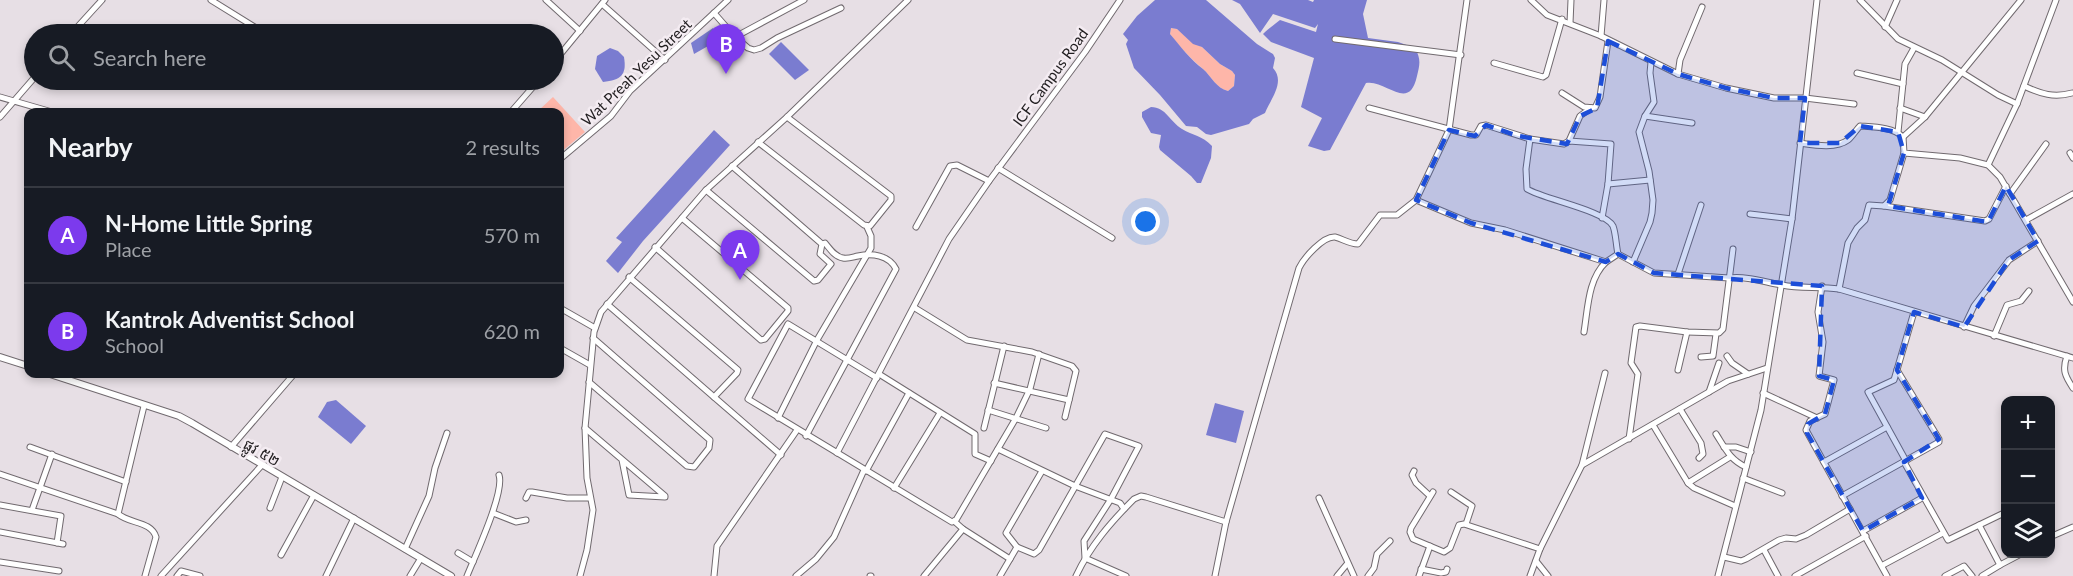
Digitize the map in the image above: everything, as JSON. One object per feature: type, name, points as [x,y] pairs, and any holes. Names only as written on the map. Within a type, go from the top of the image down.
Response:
[{"type":"street","points":[[80,24],[102,0]]},
{"type":"street","points":[[212,0],[250,24]]},
{"type":"street","points":[[546,0],[580,31]]},
{"type":"street","name":"Wat Preah Yesu Street","points":[[564,156],[611,116],[630,91],[728,0]]},
{"type":"street","points":[[735,37],[804,0]]},
{"type":"street","points":[[580,576],[587,550],[593,510],[587,478],[585,428],[593,338],[601,312],[706,190],[787,117],[908,0]]},
{"type":"street","name":"ICF Campus Road","points":[[837,453],[915,308],[949,239],[1120,0]]},
{"type":"street","points":[[1215,576],[1226,522],[1302,261],[1327,238],[1333,237],[1358,244],[1380,215],[1397,215],[1416,200],[1449,130],[1467,0]]},
{"type":"street","points":[[1532,0],[1542,12],[1600,36],[1678,74],[1763,96],[1854,104]]},
{"type":"street","points":[[1570,23],[1571,0]]},
{"type":"street","points":[[1600,36],[1604,0]]},
{"type":"street","points":[[1718,576],[1735,506],[1757,433],[1783,286],[1817,0]]},
{"type":"street","points":[[1860,0],[1898,39],[1942,60],[1998,95],[2017,104]]},
{"type":"street","points":[[1885,27],[1898,0]]},
{"type":"street","points":[[1903,137],[1925,117],[2021,0]]},
{"type":"street","points":[[1988,165],[2017,104],[2056,0]]},
{"type":"street","points":[[564,50],[603,2],[665,60]]},
{"type":"street","points":[[1678,74],[1680,60],[1702,7]]},
{"type":"street","points":[[714,13],[735,37],[754,50],[841,8]]},
{"type":"street","points":[[1494,63],[1543,77],[1546,75],[1562,20]]},
{"type":"street","points":[[1335,39],[1461,55]]},
{"type":"street","points":[[1562,93],[1584,107],[1596,108],[1600,98],[1608,41]]},
{"type":"street","points":[[1898,132],[1905,64],[1914,48]]},
{"type":"street","points":[[1633,262],[1651,217],[1653,200],[1639,132],[1654,100],[1651,62]]},
{"type":"street","points":[[1857,73],[1903,84]]},
{"type":"street","points":[[2024,86],[2052,96],[2072,93]]},
{"type":"street","points":[[0,117],[24,90]]},
{"type":"street","points":[[514,108],[530,90]]},
{"type":"street","points":[[0,97],[37,108]]},
{"type":"street","points":[[1369,108],[1476,135],[1481,126],[1486,125],[1530,139],[1564,144],[1569,141],[1611,144],[1608,184],[1602,218]]},
{"type":"street","points":[[1569,141],[1580,116],[1591,108]]},
{"type":"street","points":[[1900,108],[1925,117]]},
{"type":"street","points":[[1645,116],[1692,123]]},
{"type":"street","points":[[787,117],[891,196],[891,200],[867,227]]},
{"type":"street","points":[[1800,144],[1826,145],[1847,141],[1860,126],[1898,132],[1903,137],[1904,153],[1890,200],[1884,206]]},
{"type":"street","points":[[1530,139],[1526,169],[1527,189],[1576,206],[1612,225],[1618,254]]},
{"type":"street","points":[[758,142],[867,227],[871,243],[778,418]]},
{"type":"street","points":[[2010,194],[2046,144]]},
{"type":"street","points":[[1904,153],[1960,158],[1988,165],[2006,186],[2073,302]]},
{"type":"street","points":[[916,227],[953,164],[989,181]]},
{"type":"street","points":[[732,166],[834,253],[844,258],[867,254],[882,257],[895,266],[896,272],[806,436]]},
{"type":"street","points":[[998,168],[1112,238]]},
{"type":"street","points":[[1608,184],[1650,180]]},
{"type":"street","points":[[1839,289],[1850,238],[1865,220],[1871,204],[1985,221],[1989,219],[2006,186]]},
{"type":"street","points":[[706,190],[815,281],[831,264],[820,254],[822,243]]},
{"type":"street","points":[[2026,220],[2073,194]]},
{"type":"street","points":[[1416,200],[1471,223],[1505,230],[1606,262]]},
{"type":"street","points":[[1678,274],[1701,205]]},
{"type":"street","points":[[1750,213],[1792,219]]},
{"type":"street","points":[[655,247],[761,340],[765,339],[788,308],[682,218]]},
{"type":"street","points":[[1965,327],[1974,306],[2008,260],[2038,241]]},
{"type":"street","points":[[1629,439],[1638,374],[1632,363],[1636,327],[1716,334],[1723,329],[1733,249]]},
{"type":"street","points":[[1618,254],[1654,273],[1741,277],[1783,286],[1822,286],[1839,289],[2070,357],[2063,367],[2063,372],[2073,388]]},
{"type":"street","points":[[1584,332],[1593,280],[1606,262],[1618,254]]},
{"type":"street","points":[[629,277],[738,370],[728,384],[714,397]]},
{"type":"street","points":[[1822,286],[1818,312],[1823,342],[1819,376],[1834,380],[1825,414],[1808,424],[1806,430],[1883,565],[1887,576]]},
{"type":"street","points":[[1994,336],[2007,304],[2021,301],[2029,291]]},
{"type":"street","points":[[607,304],[781,455]]},
{"type":"street","points":[[915,308],[967,340],[1039,354],[1075,368],[1065,417]]},
{"type":"street","points":[[564,310],[595,328]]},
{"type":"street","points":[[1914,312],[1894,380],[1868,392],[1945,538],[1950,540],[2001,514]]},
{"type":"street","points":[[991,461],[975,454],[975,435],[909,393],[788,324],[748,396],[749,401],[948,520],[954,521],[1010,560]]},
{"type":"street","points":[[1678,370],[1687,332]]},
{"type":"street","points":[[1701,357],[1713,356],[1716,334]]},
{"type":"street","points":[[589,382],[687,466],[694,467],[709,448],[710,440],[593,338]]},
{"type":"street","points":[[984,428],[1004,346]]},
{"type":"street","points":[[564,350],[590,365]]},
{"type":"street","points":[[954,521],[1016,418],[1030,389],[1039,354]]},
{"type":"street","points":[[1727,356],[1732,363],[1748,374]]},
{"type":"street","points":[[0,357],[24,365]]},
{"type":"street","points":[[1709,392],[1719,363]]},
{"type":"street","points":[[1582,465],[1728,381],[1767,368]]},
{"type":"street","points":[[1842,496],[1939,442],[1897,370]]},
{"type":"street","points":[[1530,576],[1540,549],[1582,465],[1605,373]]},
{"type":"street","name":"ផ្លូវ ៥២","points":[[62,378],[179,416],[451,576]]},
{"type":"street","points":[[231,447],[291,378]]},
{"type":"street","points":[[994,383],[1030,389],[1069,400]]},
{"type":"street","points":[[796,576],[816,559],[834,537],[865,471],[909,393]]},
{"type":"street","points":[[1763,393],[1817,418]]},
{"type":"street","points":[[118,514],[144,406]]},
{"type":"street","points":[[1680,409],[1701,443],[1703,454],[1699,458]]},
{"type":"street","points":[[988,410],[1046,428]]},
{"type":"street","points":[[894,488],[940,413]]},
{"type":"street","points":[[1653,425],[1688,483],[1694,488],[1735,506]]},
{"type":"street","points":[[1824,462],[1887,427]]},
{"type":"street","points":[[585,428],[665,497],[629,495],[622,460]]},
{"type":"street","points":[[714,576],[717,545],[797,430]]},
{"type":"street","points":[[405,549],[429,496],[435,468],[447,433]]},
{"type":"street","points":[[1716,434],[1730,457],[1746,467]]},
{"type":"street","points":[[1042,471],[1006,533],[1017,547],[1030,553],[1037,553],[1105,435],[1139,446],[1111,499],[1084,541],[1085,558]]},
{"type":"street","points":[[30,447],[126,482]]},
{"type":"street","points":[[1724,447],[1736,447],[1751,452]]},
{"type":"street","points":[[998,449],[1075,486],[1120,503],[1124,508]]},
{"type":"street","points":[[32,510],[52,454]]},
{"type":"street","points":[[1688,483],[1730,457]]},
{"type":"street","points":[[161,576],[262,465]]},
{"type":"street","points":[[1414,471],[1413,479],[1431,494],[1410,532],[1413,539],[1439,551],[1447,551],[1459,525],[1466,524],[1540,549]]},
{"type":"street","points":[[0,474],[118,514],[125,520],[148,526],[154,531],[156,537],[145,576]]},
{"type":"street","points":[[467,576],[493,513],[501,487],[499,475]]},
{"type":"street","points":[[270,508],[282,477]]},
{"type":"street","points":[[1743,478],[1782,493]]},
{"type":"street","points":[[526,498],[531,492],[567,498],[591,498]]},
{"type":"street","points":[[1451,492],[1472,506],[1466,524]]},
{"type":"street","points":[[281,555],[314,495]]},
{"type":"street","points":[[1076,576],[1085,558],[1106,528],[1124,508],[1141,496],[1226,522]]},
{"type":"street","points":[[1319,498],[1354,576]]},
{"type":"street","points":[[1795,576],[1922,498]]},
{"type":"street","points":[[0,505],[61,516],[60,543],[0,532]]},
{"type":"street","points":[[1724,557],[1741,561],[1779,540],[1806,536],[1850,509]]},
{"type":"street","points":[[493,513],[516,522],[526,520]]},
{"type":"street","points":[[326,576],[354,519]]},
{"type":"street","points":[[1979,525],[2000,565]]},
{"type":"street","points":[[2055,535],[2073,527]]},
{"type":"street","points":[[924,576],[963,529]]},
{"type":"street","points":[[1883,565],[1944,533]]},
{"type":"street","points":[[1368,576],[1373,572],[1377,554],[1390,541]]},
{"type":"street","points":[[1419,576],[1430,546]]},
{"type":"street","points":[[1000,576],[1017,547]]},
{"type":"street","points":[[1764,550],[1778,576]]},
{"type":"street","points":[[458,553],[473,562]]},
{"type":"street","points":[[410,576],[421,558]]},
{"type":"street","points":[[1085,558],[1126,576]]},
{"type":"street","points":[[1983,576],[2013,558]]},
{"type":"street","points":[[1536,561],[1548,576]]},
{"type":"street","points":[[0,562],[47,573],[59,571]]},
{"type":"street","points":[[1337,576],[1347,564]]},
{"type":"street","points":[[1946,576],[1964,566],[1972,576]]},
{"type":"street","points":[[1421,569],[1441,573],[1446,572],[1447,569]]},
{"type":"street","points":[[177,576],[185,571],[200,576]]},
{"type":"highlighted area","points":[[1608,41],[1678,74],[1726,88],[1774,98],[1805,98],[1800,143],[1840,143],[1860,126],[1898,132],[1904,153],[1888,206],[1988,222],[2006,186],[2038,241],[2009,260],[1964,327],[1914,312],[1897,370],[1939,439],[1904,462],[1922,498],[1863,531],[1807,433],[1808,424],[1825,414],[1834,380],[1819,376],[1822,286],[1654,273],[1618,254],[1606,262],[1471,223],[1416,200],[1449,130],[1475,136],[1486,125],[1518,136],[1567,144],[1580,116],[1597,108]]},
{"type":"shaded area","points":[[1171,28],[1177,29],[1232,71],[1235,75],[1234,86],[1228,91],[1217,85],[1174,39],[1170,34]]},
{"type":"shaded area","points":[[553,97],[563,108],[541,108]]},
{"type":"shaded area","points":[[564,109],[585,132],[564,150]]},
{"type":"water","points":[[1155,0],[1206,0],[1257,44],[1273,54],[1275,58],[1273,68],[1277,73],[1278,85],[1265,113],[1253,119],[1249,124],[1211,135],[1197,127],[1186,126],[1134,68],[1126,44],[1128,40],[1123,34],[1137,16]],"holes":[[[1171,28],[1177,29],[1193,44],[1202,47],[1220,64],[1232,71],[1235,75],[1234,86],[1228,91],[1217,85],[1170,34]]]},
{"type":"water","points":[[1232,0],[1308,0],[1313,2],[1314,0],[1367,0],[1363,14],[1368,38],[1398,42],[1415,48],[1419,65],[1413,87],[1403,93],[1374,83],[1366,83],[1330,150],[1324,151],[1308,146],[1322,118],[1301,107],[1314,58],[1271,42],[1263,34],[1280,20],[1316,32],[1318,24],[1315,28],[1273,14],[1260,33],[1240,4]]},
{"type":"water","points":[[713,28],[724,37],[694,54],[691,43]]},
{"type":"water","points":[[781,42],[809,70],[795,80],[769,54]]},
{"type":"water","points":[[610,48],[618,51],[624,57],[625,68],[618,78],[603,82],[595,69],[597,56]]},
{"type":"water","points":[[1151,107],[1160,109],[1182,129],[1212,146],[1211,158],[1201,183],[1197,183],[1160,150],[1161,135],[1151,133],[1142,117],[1142,112]]},
{"type":"water","points":[[714,130],[730,145],[643,241],[618,273],[606,261],[622,242],[616,238]]},
{"type":"water","points":[[336,400],[366,426],[351,444],[318,417],[327,402]]},
{"type":"water","points":[[1215,403],[1244,411],[1236,443],[1206,435]]},
{"type":"place","name":"Kantrok Adventist School","points":[[726,74]]},
{"type":"place","name":"N-Home Little Spring","points":[[740,280]]}]
